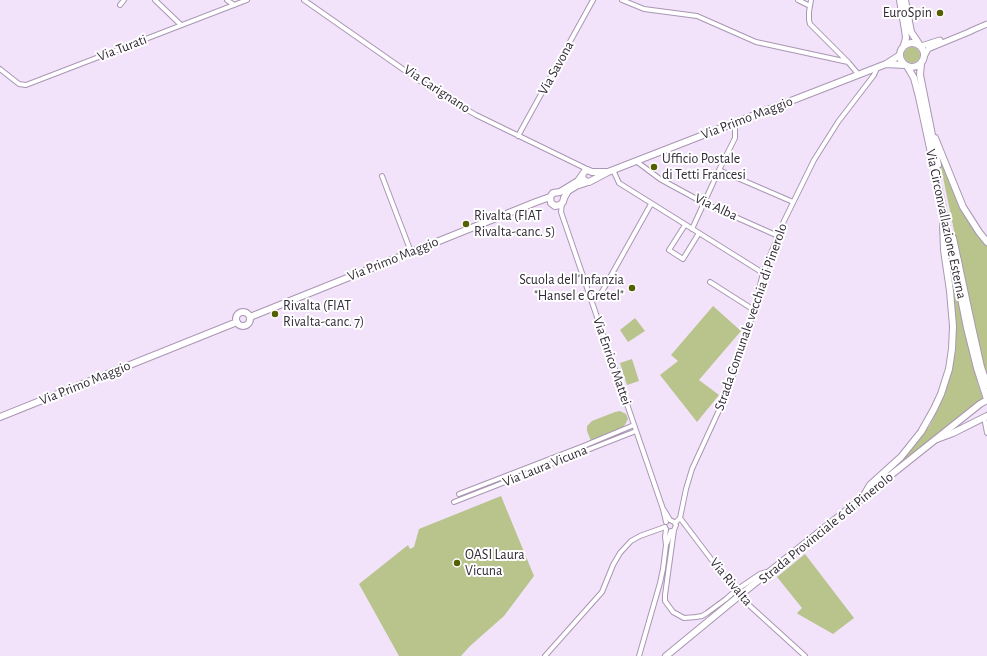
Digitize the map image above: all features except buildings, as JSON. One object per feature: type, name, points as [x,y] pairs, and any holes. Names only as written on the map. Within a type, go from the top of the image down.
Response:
[{"type":"main road","points":[[900,0],[906,38],[900,51],[901,60],[906,65],[914,67],[921,64],[925,55],[924,50],[911,32],[905,0]]},
{"type":"main road","points":[[904,45],[911,42],[920,45]]},
{"type":"main road","name":"Via Primo Maggio","points":[[564,198],[568,191],[576,186],[610,171],[877,68],[900,55]]},
{"type":"main road","name":"Via Primo Maggio","points":[[886,64],[906,65]]},
{"type":"main road","name":"Via Circonvallazione Esterna","points":[[921,64],[920,75],[942,204],[967,328],[985,383]]},
{"type":"main road","name":"Via Circonvallazione Esterna","points":[[906,65],[914,78],[929,130],[985,383]]},
{"type":"main road","points":[[929,130],[940,147],[963,207],[987,242]]},
{"type":"main road","points":[[560,192],[563,195],[564,200],[560,206],[552,202],[553,193],[560,192],[578,181],[582,177],[583,172],[590,171],[593,177],[589,181],[583,180],[582,177]]},
{"type":"main road","name":"Via Primo Maggio","points":[[590,171],[610,171]]},
{"type":"main road","name":"Via Primo Maggio","points":[[250,317],[536,202],[552,202]]},
{"type":"main road","points":[[860,501],[870,485],[901,457],[921,432],[941,394],[949,369],[953,326],[944,250],[942,204]]},
{"type":"main road","points":[[241,312],[247,313],[250,317],[249,322],[245,326],[240,325],[236,320],[237,315],[241,312]]},
{"type":"main road","name":"Via Primo Maggio","points":[[0,417],[237,322]]},
{"type":"main road","points":[[985,383],[987,400]]},
{"type":"main road","name":"Strada Provinciale 6 di Pinerolo","points":[[666,656],[737,594],[772,570],[980,404],[987,400]]},
{"type":"main road","points":[[937,439],[953,433],[985,416]]},
{"type":"street","points":[[120,6],[124,0]]},
{"type":"street","points":[[155,0],[181,25]]},
{"type":"street","points":[[227,0],[234,5]]},
{"type":"street","name":"Via Turati","points":[[0,69],[19,84],[26,85],[247,0]]},
{"type":"street","name":"Via Carignano","points":[[304,0],[365,41],[430,88],[518,136],[590,171]]},
{"type":"street","name":"Via Savona","points":[[518,136],[593,0]]},
{"type":"street","points":[[622,0],[644,9],[697,16],[756,42],[848,62]]},
{"type":"street","points":[[798,0],[810,6]]},
{"type":"street","points":[[811,0],[810,24],[859,75]]},
{"type":"street","points":[[925,55],[928,49],[987,24]]},
{"type":"street","points":[[920,45],[934,43],[967,30],[973,30]]},
{"type":"street","name":"Strada Comunale vecchia di Pinerolo","points":[[680,516],[692,469],[727,393],[754,310],[763,273],[778,236],[814,160],[838,122],[874,75],[877,68]]},
{"type":"street","points":[[692,229],[734,138],[735,123]]},
{"type":"street","name":"Via Alba","points":[[636,162],[660,179],[704,203],[778,236]]},
{"type":"street","points":[[577,165],[581,171],[582,177]]},
{"type":"street","points":[[719,170],[793,202]]},
{"type":"street","points":[[610,171],[619,184],[763,273]]},
{"type":"street","points":[[382,176],[411,252]]},
{"type":"street","name":"Via Enrico Mattei","points":[[552,202],[561,212],[663,509],[668,514],[671,522]]},
{"type":"street","name":"Via Enrico Mattei","points":[[561,212],[562,204]]},
{"type":"street","points":[[592,300],[599,297],[651,204]]},
{"type":"street","points":[[685,225],[670,250],[683,259],[699,233]]},
{"type":"street","points":[[710,282],[754,310]]},
{"type":"street","points":[[985,416],[987,433]]},
{"type":"street","name":"Via Laura Vicuna","points":[[459,494],[634,425]]},
{"type":"street","name":"Via Laura Vicuna","points":[[454,502],[636,431]]},
{"type":"street","points":[[545,656],[602,592],[613,565],[620,553],[631,542],[640,536],[665,528],[680,516]]},
{"type":"street","name":"Via Rivalta","points":[[680,516],[737,594],[805,656]]},
{"type":"street","points":[[666,545],[675,527],[671,522]]},
{"type":"street","points":[[665,528],[672,531]]},
{"type":"street","points":[[639,656],[663,569],[666,545],[665,528]]},
{"type":"street","points":[[672,531],[664,595],[665,601],[672,612],[684,618],[696,617],[707,613],[726,599],[737,594]]},
{"type":"green space","points":[[912,47],[919,52],[920,55],[915,62],[912,63],[905,58],[904,55],[909,48]]},
{"type":"green space","points":[[938,153],[960,209],[976,234],[987,246],[987,376],[983,366],[974,327]]},
{"type":"green space","points":[[949,257],[964,329],[983,399],[896,467],[895,466],[930,425],[944,395],[952,370],[956,326],[947,258]]},
{"type":"green space","points":[[713,306],[741,331],[699,380],[719,395],[697,422],[660,375],[678,361],[671,355]]},
{"type":"green space","points":[[635,318],[645,331],[628,342],[620,330]]},
{"type":"green space","points":[[632,359],[639,381],[627,385],[620,363]]},
{"type":"green space","points":[[620,411],[626,414],[628,419],[623,428],[591,441],[587,431],[587,426],[592,421]]},
{"type":"green space","name":"OASI Laura Vicuna","points":[[501,496],[534,576],[504,616],[461,656],[399,656],[359,584],[408,545],[410,549],[414,547],[419,529]]},
{"type":"green space","points":[[805,554],[854,618],[833,634],[797,613],[802,608],[777,577]]},
{"type":"place","name":"EuroSpin","points":[[940,13]]},
{"type":"place","name":"Ufficio Postale di Tetti Francesi","points":[[654,167]]},
{"type":"place","name":"Rivalta (FIAT Rivalta-canc. 5)","points":[[466,224]]},
{"type":"place","name":"Scuola dell'Infanzia \"Hansel e Gretel\"","points":[[632,288]]},
{"type":"place","name":"Rivalta (FIAT Rivalta-canc. 7)","points":[[275,314]]},
{"type":"place","name":"OASI Laura Vicuna","points":[[457,563]]}]
